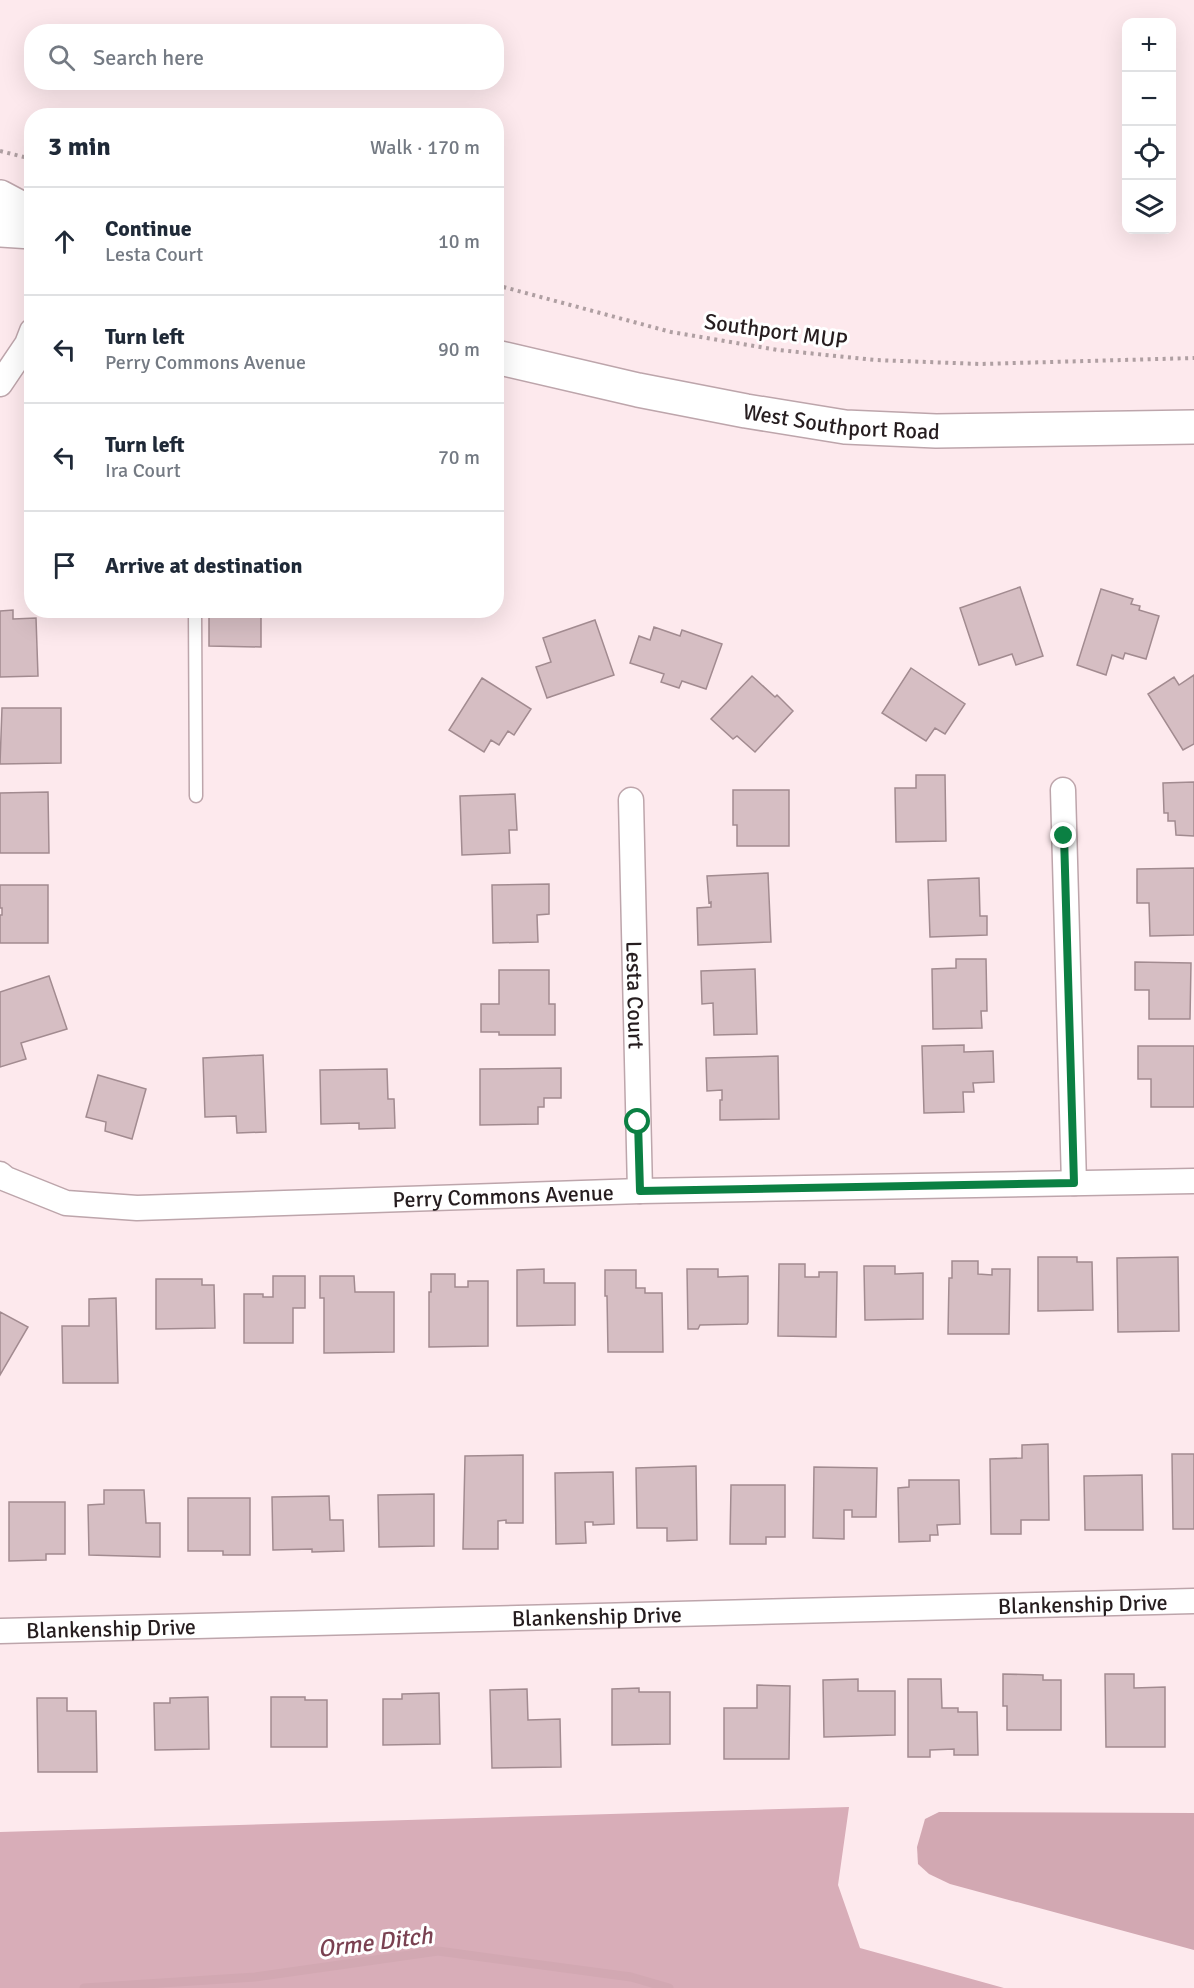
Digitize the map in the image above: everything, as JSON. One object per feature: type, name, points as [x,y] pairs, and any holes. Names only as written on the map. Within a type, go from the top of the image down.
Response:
[{"type":"main road","points":[[0,197],[24,210]]},
{"type":"main road","points":[[0,230],[24,232]]},
{"type":"main road","name":"West Southport Road","points":[[504,359],[638,390],[845,427],[936,431],[1194,428]]},
{"type":"street","points":[[0,384],[24,348]]},
{"type":"street","points":[[1063,790],[1074,1183]]},
{"type":"street","name":"Lesta Court","points":[[632,800],[640,1191]]},
{"type":"street","name":"Perry Commons Avenue","points":[[0,1174],[6,1179],[66,1203],[137,1208],[640,1191],[1194,1181]]},
{"type":"street","name":"Blankenship Drive","points":[[0,1631],[1194,1601]]},
{"type":"lane","points":[[195,618],[196,796]]},
{"type":"path","points":[[0,151],[24,157]]},
{"type":"path","name":"Southport MUP","points":[[504,287],[671,332],[778,350],[875,360],[980,364],[1194,358]]},
{"type":"shaded area","points":[[849,1807],[838,1885],[860,1948],[1004,1988],[0,1988],[0,1832]]},
{"type":"shaded area","points":[[939,1812],[1194,1813],[1194,1950],[950,1884],[929,1874],[918,1864],[917,1847],[925,1819]]},
{"type":"building","points":[[1020,587],[1043,656],[1016,665],[1012,654],[979,665],[960,608]]},
{"type":"building","points":[[1101,589],[1133,599],[1131,604],[1140,606],[1139,610],[1159,616],[1146,659],[1125,653],[1123,659],[1112,655],[1106,675],[1077,665]]},
{"type":"building","points":[[13,610],[13,619],[36,618],[38,676],[0,677],[0,611]]},
{"type":"building","points":[[209,618],[261,618],[261,647],[209,646]]},
{"type":"building","points":[[595,620],[614,675],[547,698],[536,667],[551,662],[543,638]]},
{"type":"building","points":[[654,627],[680,636],[682,630],[722,644],[706,689],[682,681],[679,688],[661,682],[664,674],[630,663],[639,636],[650,640]]},
{"type":"building","points":[[911,668],[965,704],[945,734],[935,728],[926,741],[882,713]]},
{"type":"building","points":[[1194,675],[1194,744],[1183,750],[1148,694],[1174,677],[1179,685]]},
{"type":"building","points":[[752,676],[793,711],[755,752],[737,736],[733,739],[711,719]]},
{"type":"building","points":[[482,678],[531,709],[514,735],[508,731],[499,745],[491,740],[484,752],[449,730]]},
{"type":"building","points":[[2,708],[61,708],[61,763],[0,764]]},
{"type":"building","points":[[916,775],[945,775],[946,841],[896,842],[895,788],[916,788]]},
{"type":"building","points":[[1194,782],[1194,836],[1176,835],[1175,821],[1168,821],[1168,813],[1164,813],[1163,783]]},
{"type":"building","points":[[733,790],[789,790],[789,846],[737,846],[737,825],[733,825]]},
{"type":"building","points":[[48,792],[49,853],[0,853],[0,793]]},
{"type":"building","points":[[515,794],[517,830],[509,830],[510,853],[462,855],[460,796]]},
{"type":"building","points":[[1194,868],[1194,935],[1150,936],[1149,903],[1137,903],[1137,869]]},
{"type":"building","points":[[768,873],[771,942],[698,945],[697,908],[711,907],[707,876]]},
{"type":"building","points":[[979,878],[980,916],[987,916],[987,935],[930,937],[928,880]]},
{"type":"building","points":[[549,884],[549,914],[537,915],[538,942],[493,943],[492,885]]},
{"type":"building","points":[[0,885],[48,885],[48,943],[0,943],[2,908],[0,908]]},
{"type":"building","points":[[956,959],[986,959],[987,1011],[981,1011],[982,1028],[933,1029],[932,969],[956,968]]},
{"type":"building","points":[[1135,962],[1191,963],[1190,1019],[1149,1019],[1149,990],[1135,990]]},
{"type":"building","points":[[755,969],[757,1034],[714,1035],[713,1003],[702,1004],[701,971]]},
{"type":"building","points":[[499,970],[549,970],[549,1004],[555,1004],[555,1035],[499,1035],[499,1032],[481,1032],[481,1004],[499,1004]]},
{"type":"building","points":[[49,976],[67,1029],[21,1043],[26,1059],[0,1067],[0,992]]},
{"type":"building","points":[[964,1045],[964,1052],[993,1051],[994,1082],[973,1083],[974,1092],[963,1092],[964,1112],[924,1113],[922,1046]]},
{"type":"building","points":[[1138,1046],[1194,1046],[1194,1107],[1151,1107],[1151,1079],[1138,1079]]},
{"type":"building","points":[[263,1055],[266,1132],[237,1133],[236,1116],[205,1117],[203,1058]]},
{"type":"building","points":[[778,1056],[779,1119],[720,1120],[722,1090],[707,1091],[706,1058]]},
{"type":"building","points":[[561,1068],[561,1098],[544,1098],[544,1107],[538,1107],[538,1124],[480,1125],[480,1069]]},
{"type":"building","points":[[387,1069],[388,1099],[394,1099],[395,1128],[359,1129],[359,1123],[321,1124],[320,1070]]},
{"type":"building","points":[[98,1075],[146,1089],[132,1139],[105,1131],[106,1122],[86,1117]]},
{"type":"building","points":[[1038,1257],[1077,1257],[1077,1262],[1092,1262],[1093,1310],[1038,1311]]},
{"type":"building","points":[[1178,1257],[1179,1331],[1118,1332],[1117,1258]]},
{"type":"building","points":[[952,1261],[978,1261],[978,1274],[992,1275],[992,1269],[1010,1269],[1009,1334],[948,1334],[949,1278],[952,1278]]},
{"type":"building","points":[[779,1264],[805,1264],[805,1277],[819,1277],[819,1272],[837,1272],[836,1337],[778,1336]]},
{"type":"building","points":[[864,1266],[895,1266],[895,1274],[923,1273],[923,1319],[865,1320]]},
{"type":"building","points":[[544,1269],[544,1283],[575,1283],[575,1325],[517,1326],[517,1270]]},
{"type":"building","points":[[687,1269],[718,1269],[718,1277],[748,1276],[747,1324],[700,1325],[698,1329],[688,1329]]},
{"type":"building","points":[[605,1270],[636,1270],[636,1288],[645,1288],[645,1293],[662,1293],[663,1352],[608,1352]]},
{"type":"building","points":[[431,1274],[455,1274],[455,1287],[468,1287],[468,1281],[488,1281],[488,1346],[429,1347]]},
{"type":"building","points":[[273,1276],[305,1276],[305,1308],[293,1308],[293,1343],[244,1343],[244,1294],[263,1294],[263,1297],[273,1297]]},
{"type":"building","points":[[320,1276],[354,1276],[355,1292],[394,1292],[394,1352],[324,1353],[324,1298],[320,1298]]},
{"type":"building","points":[[156,1279],[202,1279],[202,1285],[214,1285],[215,1328],[156,1329]]},
{"type":"building","points":[[116,1298],[118,1383],[63,1383],[62,1326],[89,1326],[89,1299]]},
{"type":"building","points":[[0,1312],[28,1327],[0,1375]]},
{"type":"building","points":[[1048,1444],[1049,1520],[1021,1520],[1021,1534],[991,1534],[990,1459],[1022,1458],[1022,1445]]},
{"type":"building","points":[[1172,1454],[1194,1454],[1194,1529],[1173,1529]]},
{"type":"building","points":[[523,1455],[523,1523],[498,1521],[498,1549],[463,1549],[465,1456]]},
{"type":"building","points":[[696,1466],[697,1540],[667,1541],[667,1528],[637,1528],[636,1468]]},
{"type":"building","points":[[814,1467],[877,1468],[876,1517],[852,1517],[852,1510],[844,1510],[844,1539],[813,1538]]},
{"type":"building","points":[[613,1472],[614,1524],[593,1525],[593,1522],[585,1522],[586,1543],[556,1544],[555,1473]]},
{"type":"building","points":[[1142,1475],[1143,1530],[1085,1530],[1084,1476]]},
{"type":"building","points":[[909,1480],[959,1480],[960,1524],[937,1525],[938,1535],[930,1535],[930,1541],[899,1542],[898,1488],[909,1487]]},
{"type":"building","points":[[731,1485],[785,1485],[785,1537],[766,1537],[766,1544],[730,1544]]},
{"type":"building","points":[[104,1490],[144,1490],[146,1523],[160,1523],[160,1557],[89,1555],[88,1505],[104,1504]]},
{"type":"building","points":[[434,1494],[434,1546],[379,1547],[378,1495]]},
{"type":"building","points":[[329,1496],[330,1520],[343,1520],[344,1551],[273,1550],[272,1497]]},
{"type":"building","points":[[188,1498],[250,1498],[250,1555],[223,1555],[223,1551],[188,1551]]},
{"type":"building","points":[[9,1502],[65,1502],[65,1554],[46,1554],[46,1560],[9,1561]]},
{"type":"building","points":[[1003,1674],[1043,1675],[1043,1680],[1061,1680],[1061,1730],[1007,1730],[1007,1706],[1003,1706]]},
{"type":"building","points":[[1105,1674],[1134,1674],[1134,1688],[1165,1687],[1165,1747],[1106,1747]]},
{"type":"building","points":[[858,1679],[858,1691],[895,1691],[895,1735],[824,1737],[823,1680]]},
{"type":"building","points":[[908,1679],[941,1679],[942,1708],[958,1708],[958,1712],[977,1712],[978,1755],[954,1755],[954,1749],[930,1750],[930,1757],[908,1757]]},
{"type":"building","points":[[757,1685],[790,1686],[789,1759],[724,1759],[724,1708],[757,1708]]},
{"type":"building","points":[[639,1688],[639,1692],[670,1692],[670,1744],[612,1745],[612,1689]]},
{"type":"building","points":[[527,1689],[528,1720],[560,1719],[561,1767],[492,1768],[490,1690]]},
{"type":"building","points":[[439,1693],[440,1744],[383,1745],[383,1699],[402,1699],[402,1694]]},
{"type":"building","points":[[208,1697],[209,1749],[155,1750],[154,1703],[170,1703],[170,1698]]},
{"type":"building","points":[[271,1697],[305,1697],[305,1700],[327,1700],[327,1747],[271,1747]]},
{"type":"building","points":[[37,1698],[67,1698],[67,1711],[96,1711],[97,1772],[38,1772]]},
{"type":"waterway","name":"Orme Ditch","points":[[84,1988],[255,1977],[438,1951],[631,1977],[669,1988]]},
{"type":"route","points":[[638,1122],[640,1191],[1074,1183],[1064,836]]}]
